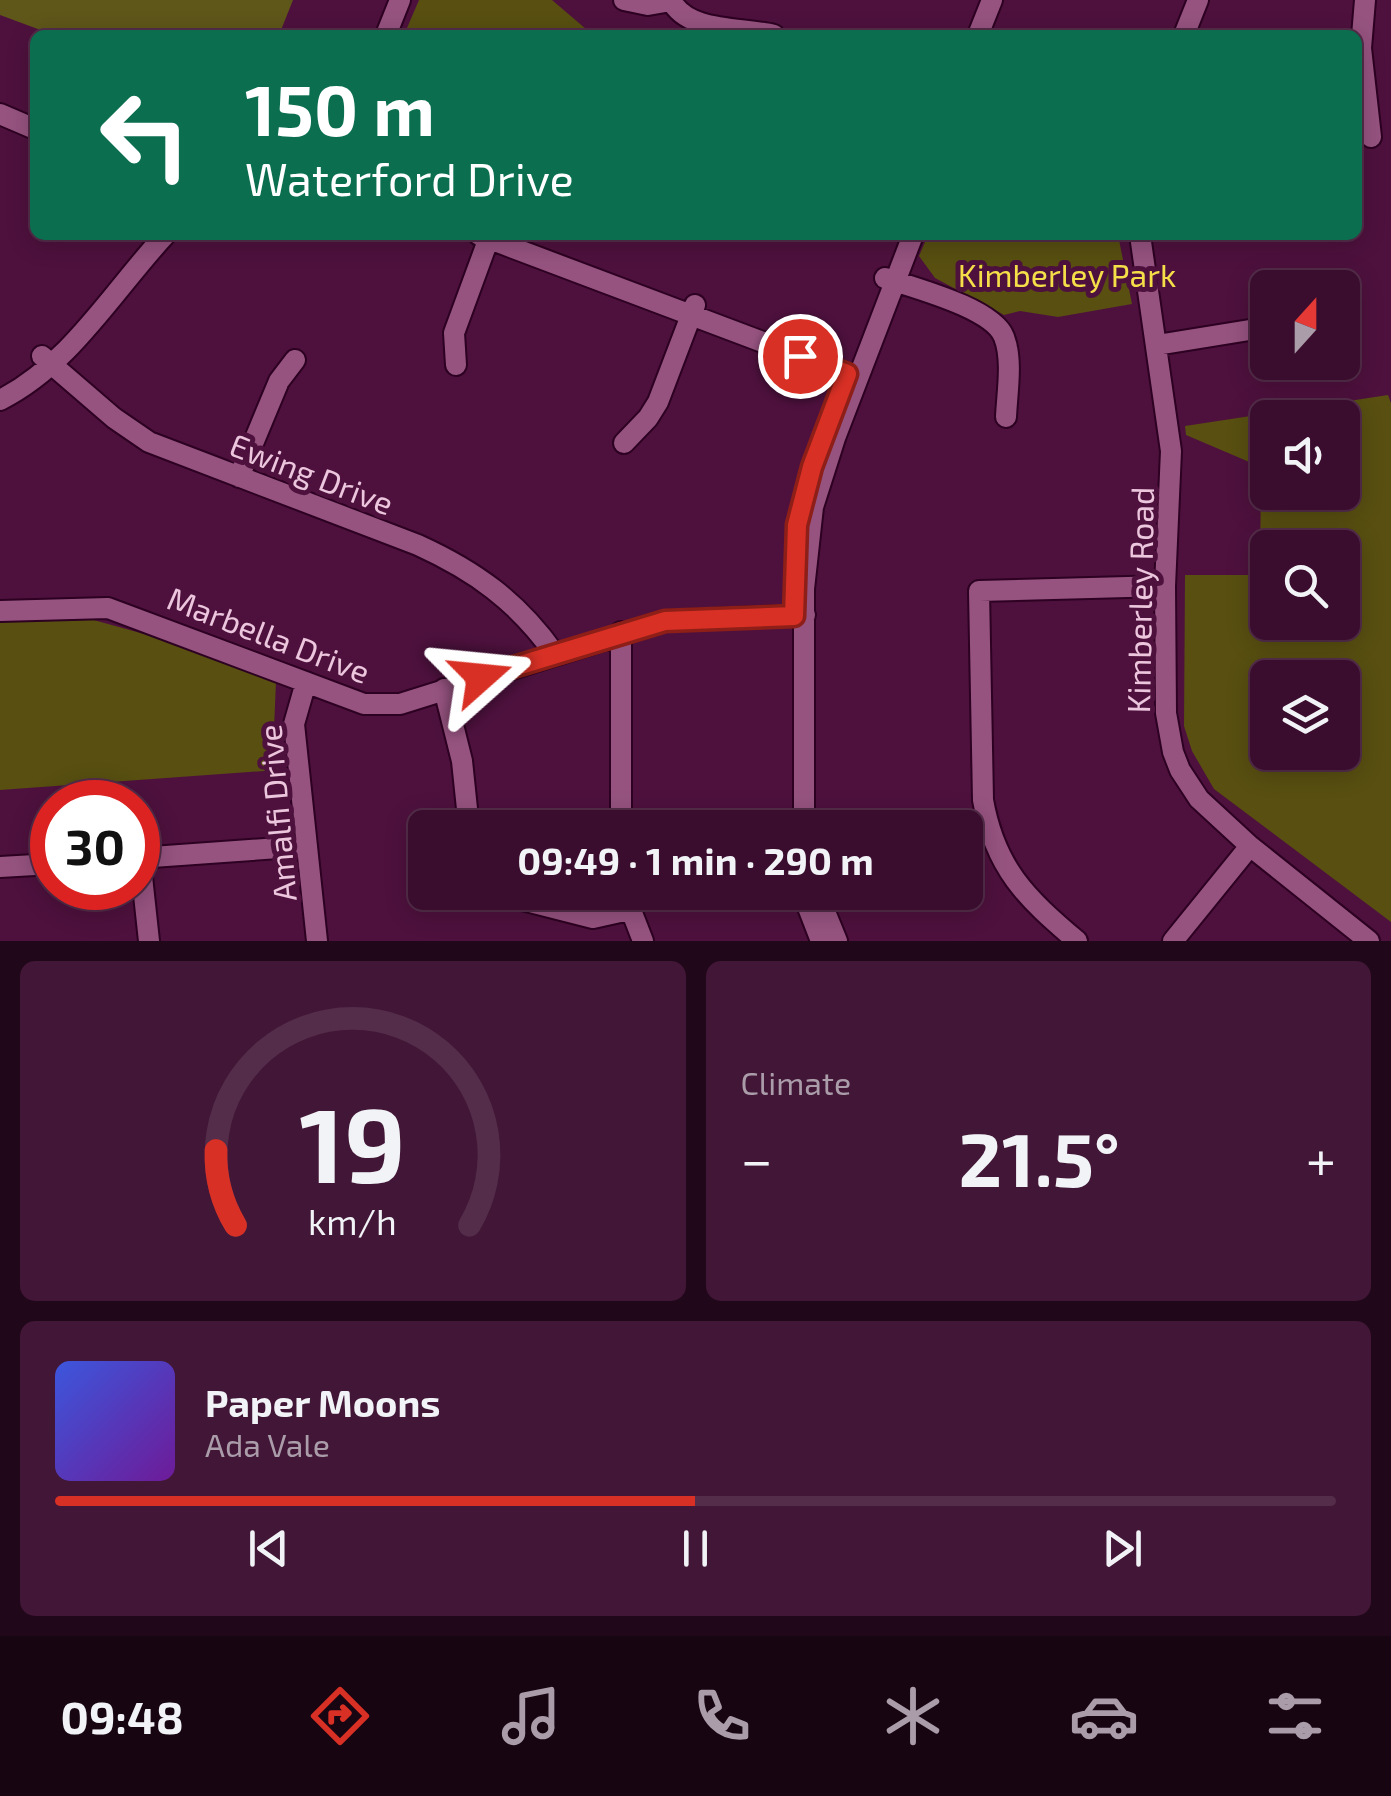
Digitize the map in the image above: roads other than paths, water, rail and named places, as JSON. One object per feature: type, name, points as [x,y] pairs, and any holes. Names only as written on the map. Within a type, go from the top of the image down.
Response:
[{"type":"street","points":[[388,30],[400,0]]},
{"type":"street","points":[[624,0],[648,4],[671,0],[680,13],[695,22],[744,30]]},
{"type":"street","points":[[980,30],[992,0]]},
{"type":"street","points":[[993,30],[1004,0]]},
{"type":"street","points":[[1186,30],[1198,0]]},
{"type":"street","points":[[1362,30],[1365,0]]},
{"type":"street","points":[[1362,62],[1373,137]]},
{"type":"street","points":[[0,114],[30,127]]},
{"type":"street","points":[[0,400],[36,380],[46,360],[143,240]]},
{"type":"street","points":[[0,387],[46,360],[160,240]]},
{"type":"street","points":[[456,365],[454,333],[485,240]]},
{"type":"street","points":[[497,240],[855,370]]},
{"type":"street","points":[[528,240],[693,310]]},
{"type":"street","points":[[890,280],[900,240]]},
{"type":"street","points":[[804,810],[797,525],[812,467],[910,240]]},
{"type":"street","name":"Kimberley Road","points":[[1141,240],[1171,450],[1165,586],[1166,712],[1173,752],[1190,789],[1250,846],[1369,941]]},
{"type":"street","points":[[890,280],[979,314],[1000,328],[1008,354],[1006,417]]},
{"type":"street","points":[[624,443],[658,402],[693,310]]},
{"type":"street","points":[[1157,345],[1250,330]]},
{"type":"street","name":"Ewing Drive","points":[[46,360],[149,442],[418,545],[461,566],[514,604],[554,653]]},
{"type":"street","points":[[238,477],[279,381],[295,360]]},
{"type":"street","points":[[1076,941],[1017,886],[1002,863],[987,824],[983,800],[979,591],[1165,586]]},
{"type":"street","name":"Marbella Drive","points":[[0,611],[108,608],[377,706],[400,704],[621,632],[688,618],[799,615]]},
{"type":"street","points":[[792,810],[799,615]]},
{"type":"street","points":[[621,632],[621,810]]},
{"type":"street","name":"Amalfi Drive","points":[[306,682],[294,724],[316,941]]},
{"type":"street","points":[[444,689],[462,761],[467,810]]},
{"type":"street","points":[[160,856],[307,846]]},
{"type":"street","points":[[1173,941],[1250,846]]},
{"type":"street","points":[[0,867],[30,865]]},
{"type":"street","points":[[145,910],[149,941]]},
{"type":"street","points":[[561,910],[593,918],[610,910]]},
{"type":"street","points":[[629,910],[643,941]]},
{"type":"street","points":[[809,910],[821,941]]},
{"type":"street","points":[[824,910],[836,941]]},
{"type":"park label","name":"Kimberley Park","points":[[1067,274]]}]
